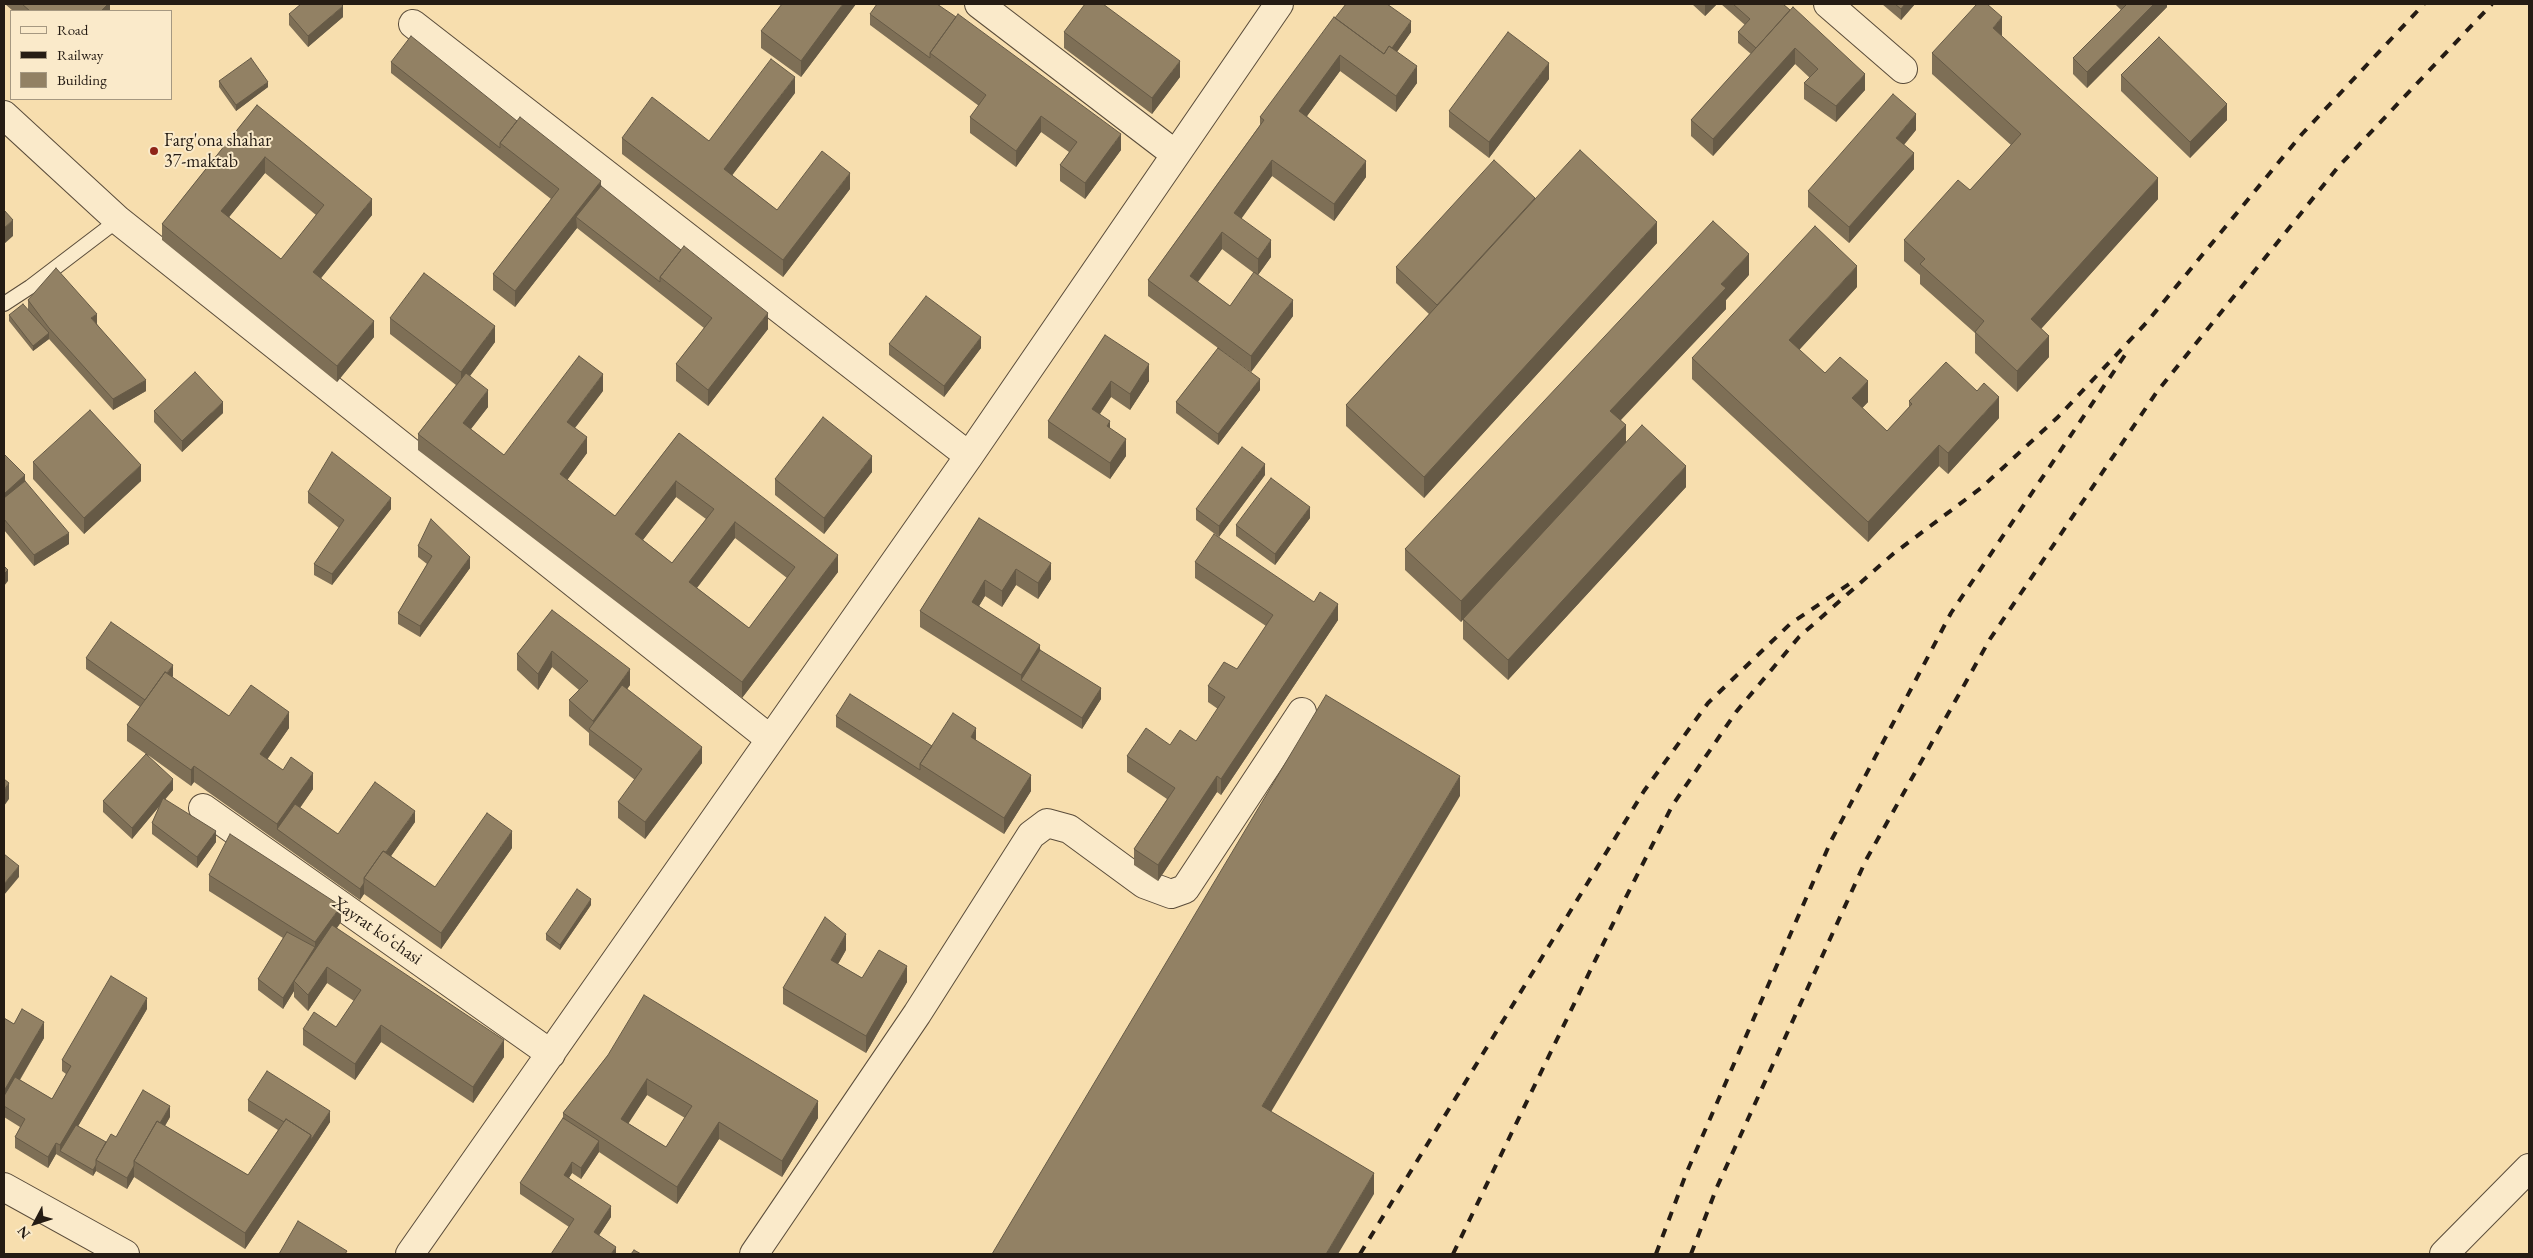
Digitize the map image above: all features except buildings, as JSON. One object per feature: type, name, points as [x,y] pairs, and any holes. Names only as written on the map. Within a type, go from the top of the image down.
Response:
[{"type":"street","points":[[979,4],[1175,154]]},
{"type":"street","points":[[410,1254],[552,1054],[969,456],[1279,4]]},
{"type":"street","points":[[1828,4],[1903,69]]},
{"type":"street","points":[[413,24],[969,456]]},
{"type":"street","points":[[4,116],[118,220],[770,739]]},
{"type":"street","points":[[754,1254],[917,1014],[1032,835],[1047,823],[1069,828],[1144,884],[1171,894],[1185,888],[1302,712]]},
{"type":"street","name":"Xayrat koʻchasi","points":[[203,808],[552,1054]]},
{"type":"street","points":[[2444,1254],[2529,1168]]},
{"type":"street","points":[[4,1187],[125,1254]]},
{"type":"lane","points":[[4,304],[30,287],[118,220]]},
{"type":"railway","points":[[1453,1254],[1672,806],[1736,712],[1799,637],[1893,554],[1981,488],[2058,417],[2147,322],[2302,134],[2424,4]]},
{"type":"railway","points":[[1691,1254],[1717,1187],[1866,860],[1990,639],[2156,393],[2339,166],[2492,4]]},
{"type":"railway","points":[[1656,1254],[1686,1174],[1831,841],[1951,613],[2129,349]]},
{"type":"railway","points":[[1360,1254],[1644,791],[1708,703],[1790,624],[1855,580]]},
{"type":"place","name":"Farg'ona shahar 37-maktab","points":[[154,151]]}]
